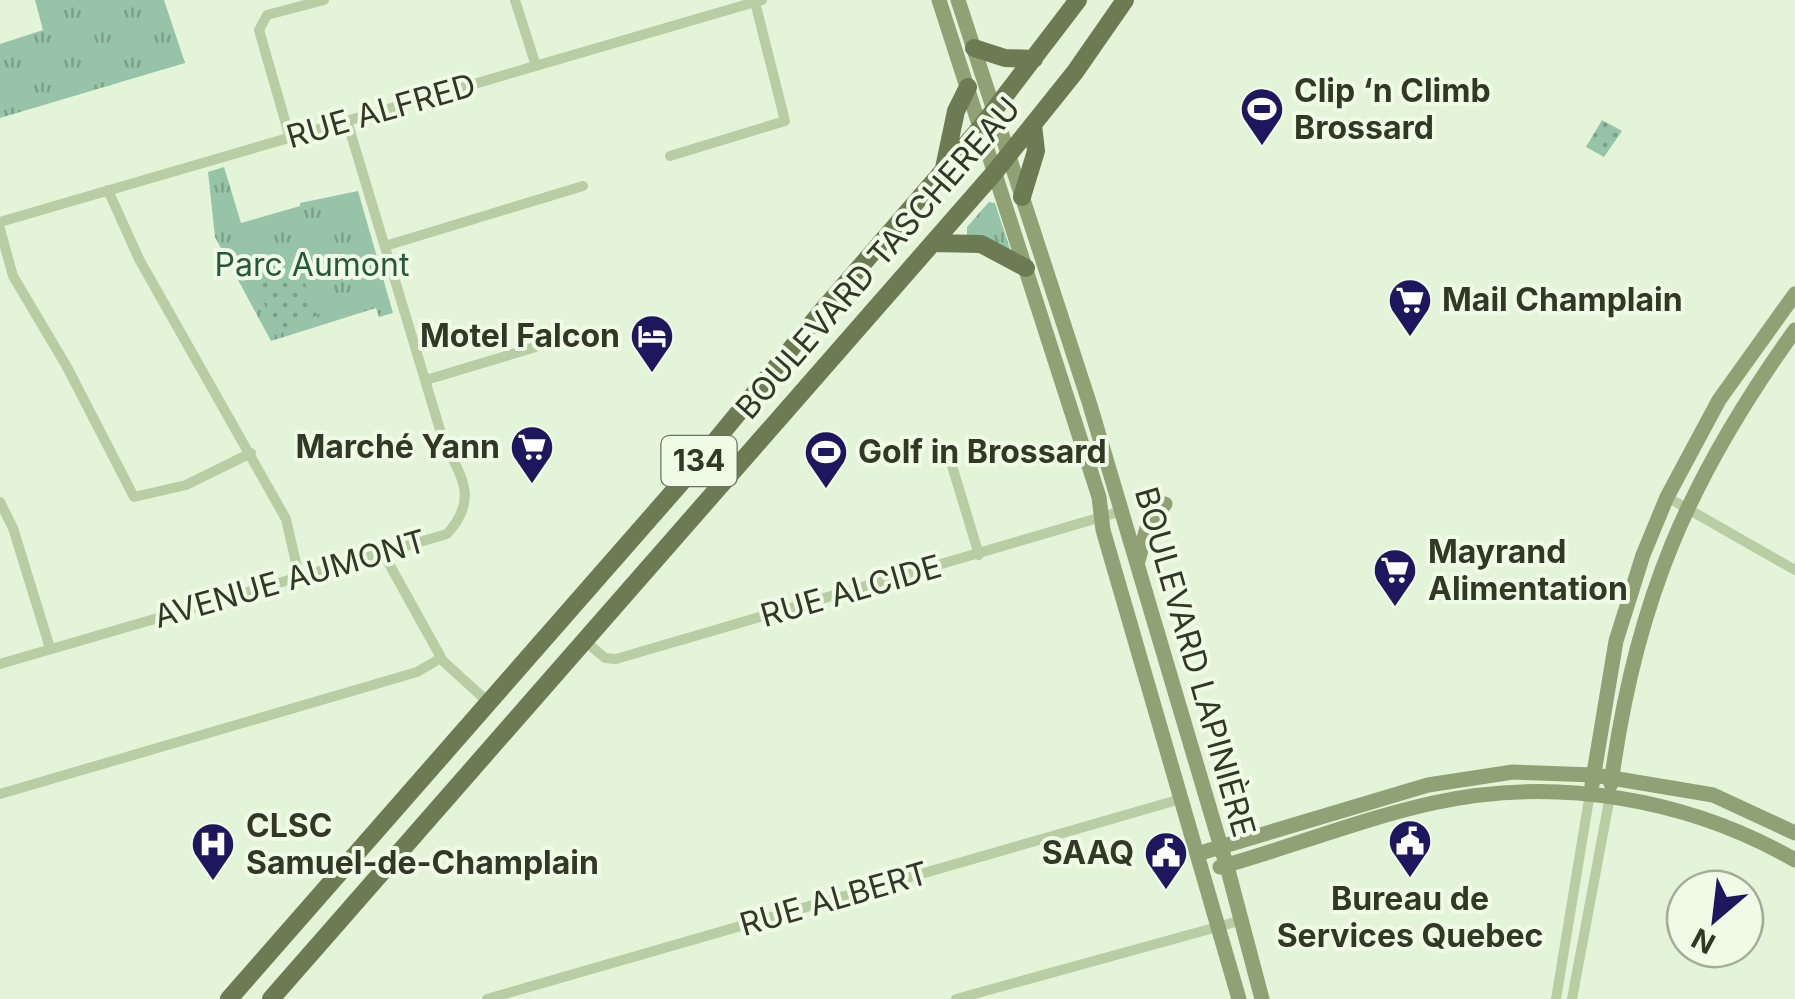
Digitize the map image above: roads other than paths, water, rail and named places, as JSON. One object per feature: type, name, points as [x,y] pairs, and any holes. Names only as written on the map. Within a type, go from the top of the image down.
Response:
[{"type":"main road","name":"BOULEVARD TASCHEREAU","points":[[228,999],[705,454],[822,310],[981,127],[1078,0]]},
{"type":"main road","name":"BOULEVARD TASCHEREAU","points":[[271,999],[994,173],[1125,0]]},
{"type":"main road","points":[[974,48],[1005,58],[1034,60]]},
{"type":"main road","points":[[944,169],[956,111],[968,87]]},
{"type":"main road","points":[[1022,197],[1036,151],[1033,126]]},
{"type":"main road","points":[[933,243],[981,244],[1026,268]]},
{"type":"street","points":[[290,138],[258,30],[267,16],[324,0]]},
{"type":"street","points":[[515,0],[536,66]]},
{"type":"street","name":"BOULEVARD LAPINIÈRE","points":[[939,0],[1098,496],[1239,999]]},
{"type":"street","name":"BOULEVARD LAPINIÈRE","points":[[958,0],[1138,564],[1262,999]]},
{"type":"street","points":[[670,156],[785,122],[758,1]]},
{"type":"street","name":"RUE ALFRED","points":[[0,225],[758,1]]},
{"type":"street","name":"AVENUE AUMONT","points":[[0,664],[447,534],[459,520],[465,501],[465,481],[444,443],[347,121]]},
{"type":"street","points":[[385,246],[583,186]]},
{"type":"street","points":[[108,190],[123,228],[286,519],[300,576]]},
{"type":"street","points":[[0,225],[13,276],[67,367],[134,497],[186,485],[251,453]]},
{"type":"street","points":[[1556,999],[1616,640],[1643,555],[1667,497],[1719,400],[1795,294]]},
{"type":"street","points":[[1572,999],[1632,665],[1662,562],[1687,506],[1736,416],[1795,330]]},
{"type":"street","points":[[426,380],[559,340]]},
{"type":"street","points":[[950,459],[979,554]]},
{"type":"street","points":[[1667,497],[1795,570]]},
{"type":"street","points":[[0,502],[14,528],[50,648]]},
{"type":"street","points":[[1138,564],[1146,528],[1165,504]]},
{"type":"street","name":"RUE ALCIDE","points":[[585,641],[605,658],[616,659],[1122,512]]},
{"type":"street","points":[[383,553],[441,658],[488,702]]},
{"type":"street","points":[[1643,555],[1662,562]]},
{"type":"street","points":[[0,794],[418,672],[441,658]]},
{"type":"street","points":[[1196,854],[1428,785],[1513,772],[1594,775],[1712,795],[1795,833]]},
{"type":"street","points":[[1202,872],[1433,803],[1519,792],[1610,796],[1689,813],[1795,860]]},
{"type":"street","name":"RUE ALBERT","points":[[487,999],[1180,799]]},
{"type":"street","points":[[956,999],[1239,921]]},
{"type":"place","name":"Clip ‘n Climb Brossard","points":[[1262,147]]},
{"type":"place","name":"Mail Champlain","points":[[1410,338]]},
{"type":"place","name":"Motel Falcon","points":[[652,374]]},
{"type":"place","name":"Marché Yann","points":[[532,485]]},
{"type":"place","name":"Golf in Brossard","points":[[826,490]]},
{"type":"place","name":"Mayrand Alimentation","points":[[1395,608]]},
{"type":"place","name":"Bureau de Services Quebec","points":[[1410,879]]},
{"type":"place","name":"CLSC Samuel-de-Champlain","points":[[213,882]]},
{"type":"place","name":"SAAQ","points":[[1166,891]]},
{"type":"park label","name":"Parc Aumont","points":[[312,265]]}]
